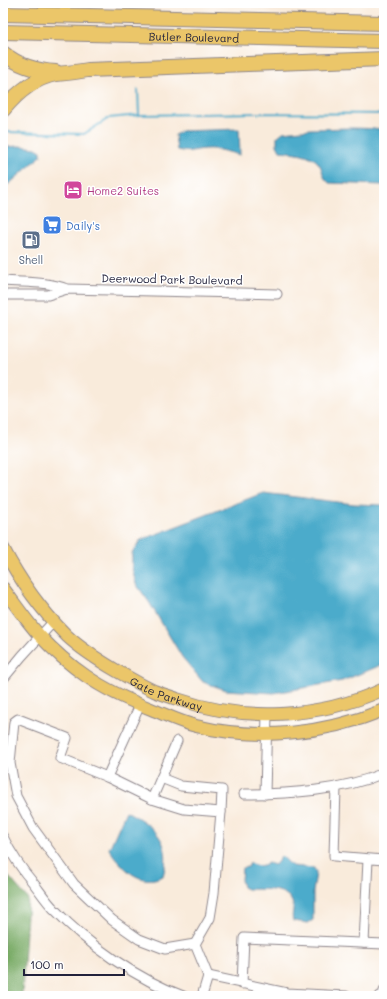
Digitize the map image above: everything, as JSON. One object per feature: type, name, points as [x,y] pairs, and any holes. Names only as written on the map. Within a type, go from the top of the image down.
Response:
[{"type":"highway","name":"Butler Boulevard","points":[[8,14],[384,23]]},
{"type":"highway","name":"Butler Boulevard","points":[[8,32],[384,41]]},
{"type":"highway","points":[[3,53],[22,66],[58,72],[384,59]]},
{"type":"highway","points":[[3,110],[23,89],[40,79],[56,74],[88,70]]},
{"type":"main road","name":"Gate Parkway","points":[[3,548],[26,588],[68,636],[114,669],[155,692],[188,703],[234,712],[284,714],[340,705],[367,697],[384,689]]},
{"type":"main road","name":"Gate Parkway","points":[[3,588],[40,636],[68,662],[86,676],[126,700],[177,720],[197,726],[245,733],[266,733],[305,731],[336,726],[365,718],[384,710]]},
{"type":"street","name":"Deerwood Park Boulevard","points":[[3,281],[49,284],[67,289]]},
{"type":"street","name":"Deerwood Park Boulevard","points":[[3,295],[48,295],[67,289],[277,294]]},
{"type":"street","points":[[3,679],[54,621]]},
{"type":"street","points":[[107,777],[140,705]]},
{"type":"street","points":[[265,794],[267,714]]},
{"type":"street","points":[[195,944],[165,948],[139,939],[112,920],[74,884],[33,828],[16,796],[10,763],[14,722],[18,719],[67,738],[60,758],[107,777],[152,799],[184,809],[221,812]]},
{"type":"street","points":[[152,799],[177,741]]},
{"type":"street","points":[[244,794],[282,794],[336,787],[384,773]]},
{"type":"street","points":[[161,778],[181,786],[222,790],[214,893],[210,918],[195,944]]},
{"type":"street","points":[[336,787],[334,856],[368,860],[384,860]]},
{"type":"street","points":[[3,837],[24,872],[54,909],[86,938],[131,972],[162,988],[182,996]]},
{"type":"street","points":[[364,943],[368,860]]},
{"type":"street","points":[[242,984],[244,938],[384,944]]},
{"type":"street","points":[[195,944],[208,976],[202,996]]},
{"type":"street","points":[[208,976],[287,993],[346,996]]},
{"type":"street","points":[[380,996],[383,995],[384,991]]},
{"type":"green space","points":[[3,870],[28,899],[22,996],[3,996]]},
{"type":"water","points":[[239,129],[240,155],[214,149],[188,151],[177,150],[175,135],[181,131]]},
{"type":"water","points":[[311,129],[384,129],[384,185],[329,183],[325,178],[321,167],[312,157],[280,151],[277,145],[277,137],[283,132]]},
{"type":"water","points":[[19,146],[36,148],[41,151],[41,156],[9,184],[3,185],[3,149],[4,147]]},
{"type":"water","points":[[263,493],[354,504],[384,505],[384,664],[342,681],[274,693],[226,690],[203,682],[182,657],[149,602],[136,584],[132,568],[132,553],[141,540]]},
{"type":"water","points":[[126,811],[153,829],[159,836],[165,853],[163,876],[154,879],[146,879],[132,874],[125,869],[109,849]]},
{"type":"water","points":[[282,856],[292,866],[314,868],[316,873],[313,892],[313,920],[308,923],[293,921],[293,905],[290,899],[281,892],[267,889],[247,889],[243,887],[241,880],[242,868],[248,867],[250,863],[257,866],[268,863],[275,865]]},
{"type":"waterway","points":[[138,90],[139,115]]},
{"type":"waterway","points":[[8,132],[84,134],[109,118],[139,115],[259,113],[384,114]]},
{"type":"place","name":"Home2 Suites","points":[[73,190]]},
{"type":"place","name":"Daily's","points":[[52,225]]},
{"type":"place","name":"Shell","points":[[31,240]]}]
